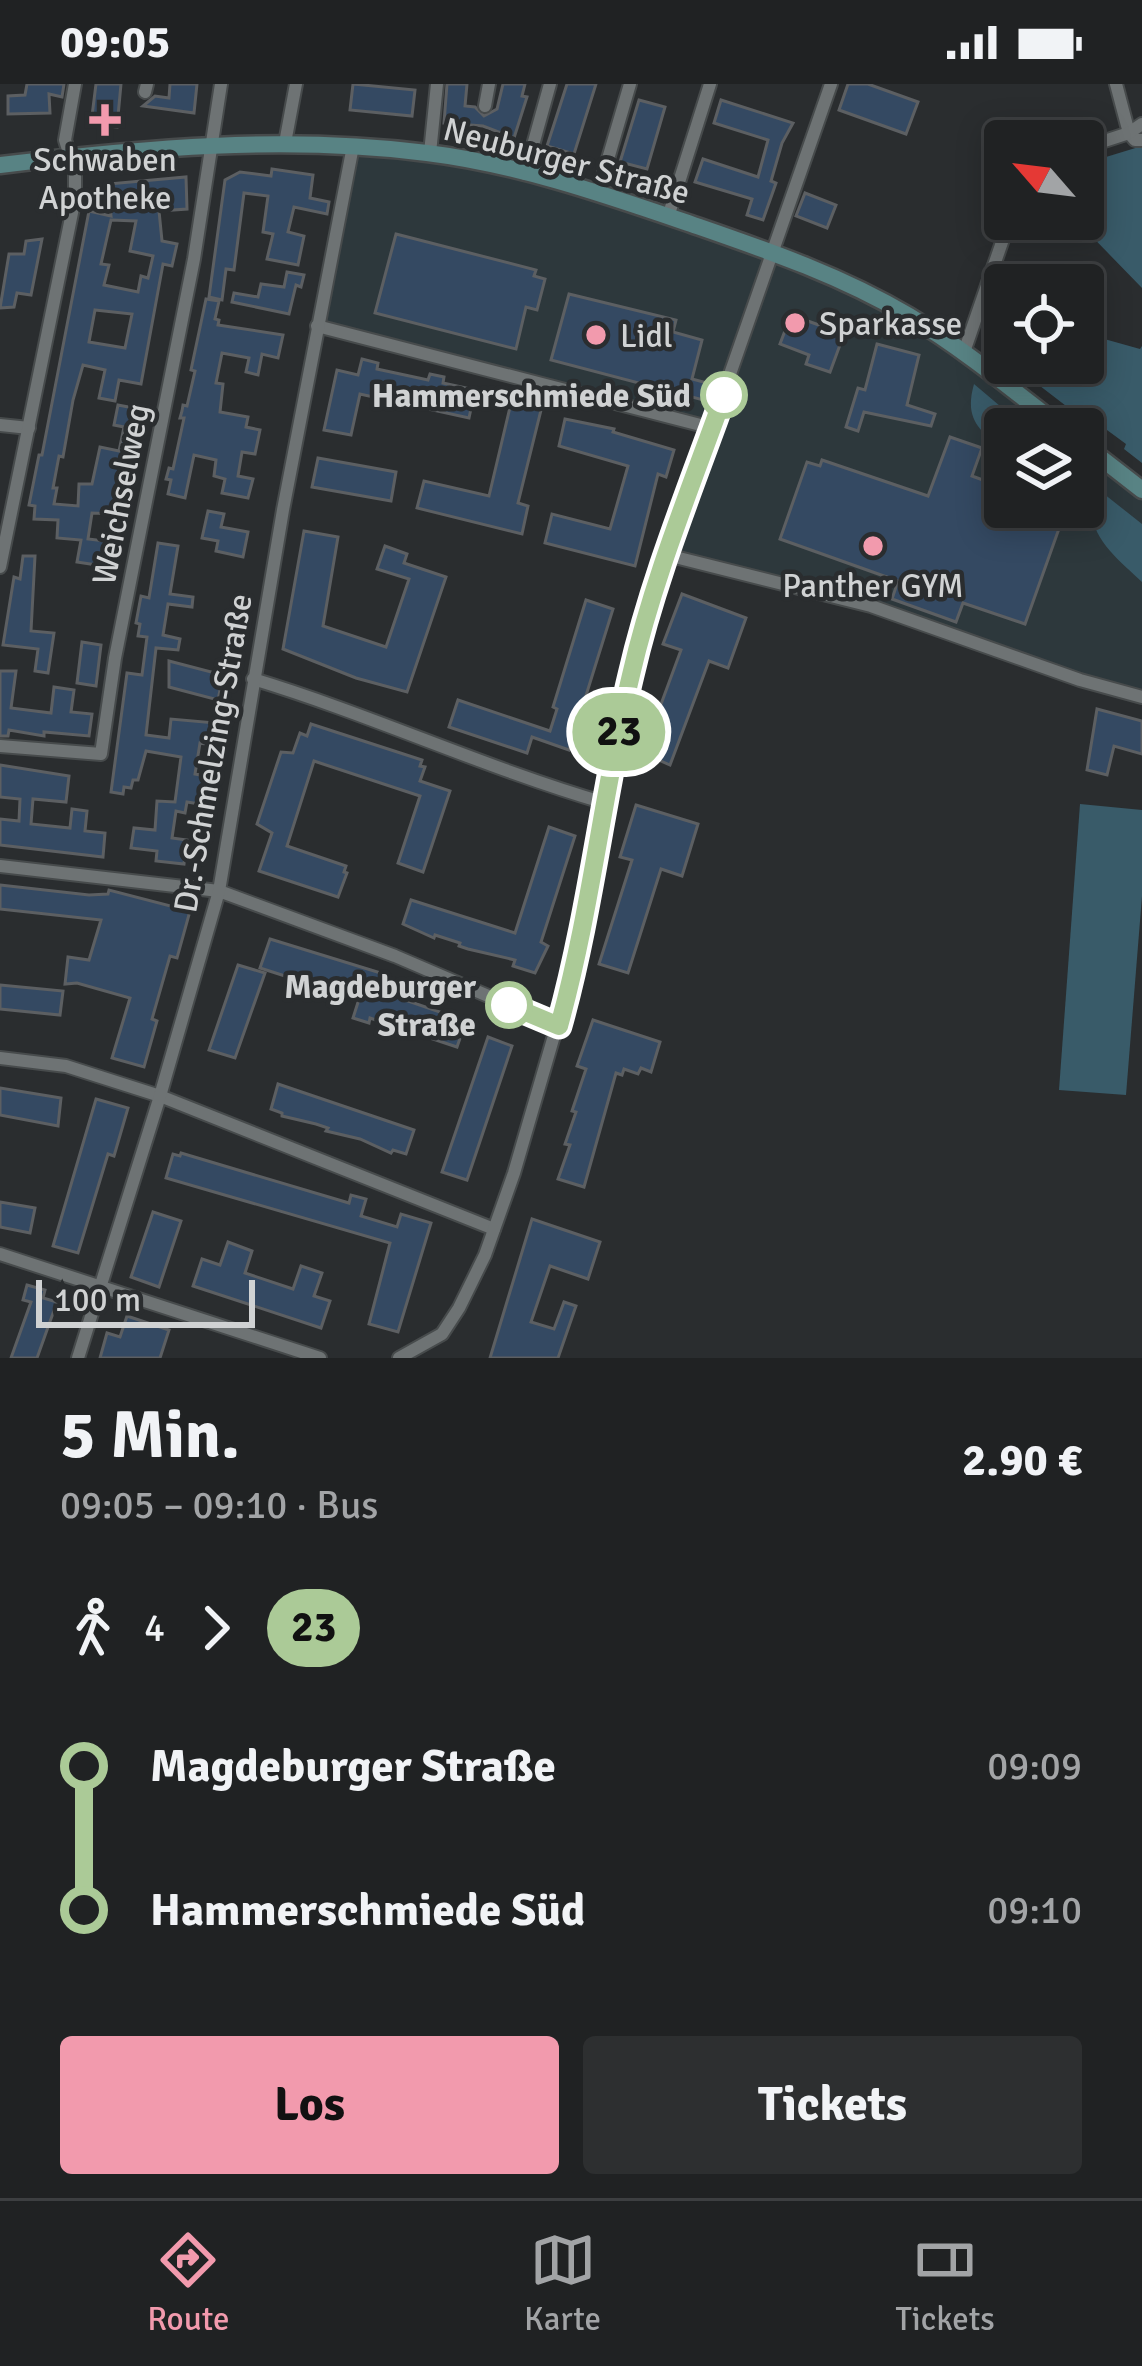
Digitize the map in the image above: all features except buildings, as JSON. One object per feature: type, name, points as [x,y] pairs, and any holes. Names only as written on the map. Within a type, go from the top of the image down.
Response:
[{"type":"street","points":[[0,567],[75,198],[75,172],[64,140],[75,84]]},
{"type":"street","points":[[211,144],[221,84]]},
{"type":"street","points":[[285,143],[296,84]]},
{"type":"street","points":[[430,153],[437,84]]},
{"type":"street","points":[[484,106],[489,84]]},
{"type":"street","points":[[525,174],[550,84]]},
{"type":"street","points":[[598,193],[629,84]]},
{"type":"street","points":[[668,217],[710,84]]},
{"type":"street","points":[[399,1358],[442,1334],[474,1282],[532,1118],[574,968],[632,671],[667,554],[831,84]]},
{"type":"street","points":[[1116,84],[1136,137]]},
{"type":"street","points":[[1136,137],[1142,124]]},
{"type":"street","points":[[1104,144],[1136,137]]},
{"type":"street","name":"Neuburger Straße","points":[[0,165],[211,144],[285,143],[430,153],[525,174],[598,193],[771,252],[860,290],[964,352],[1036,408]]},
{"type":"street","name":"Weichselweg","points":[[0,746],[101,754],[115,658],[194,259],[211,144]]},
{"type":"street","name":"Dr.-Schmelzing-Straße","points":[[78,1358],[219,890],[253,679],[353,146]]},
{"type":"street","points":[[964,352],[1003,240]]},
{"type":"street","points":[[317,326],[712,428]]},
{"type":"street","points":[[0,424],[29,428]]},
{"type":"street","points":[[1104,460],[1142,490]]},
{"type":"street","points":[[667,554],[872,606],[1080,680],[1142,697]]},
{"type":"street","points":[[253,679],[518,778],[605,803]]},
{"type":"street","points":[[0,866],[219,890],[395,956],[559,1026]]},
{"type":"street","points":[[0,1058],[66,1066],[160,1096],[494,1229]]},
{"type":"street","points":[[0,1254],[320,1358]]},
{"type":"shaded area","points":[[353,146],[525,174],[860,290],[984,375],[984,384],[997,384],[1032,408],[984,408],[984,528],[1104,528],[1104,460],[1142,490],[1142,697],[871,606],[667,555],[711,429],[317,326]]},
{"type":"shaded area","points":[[1142,146],[1142,288],[1095,240],[1104,240],[1104,158]]},
{"type":"shaded area","points":[[1104,339],[1142,346],[1142,463],[1104,428],[1104,408],[1069,408],[1037,384],[1104,384]]},
{"type":"shaded area","points":[[974,384],[1002,408],[984,408],[984,432],[973,415]]},
{"type":"shaded area","points":[[1104,494],[1142,524],[1142,582],[1111,552],[1096,530],[1104,528]]},
{"type":"shaded area","points":[[1080,804],[1142,810],[1142,896],[1126,1095],[1059,1090]]},
{"type":"bus line","name":"23","points":[[509,1005],[559,1026],[632,671],[667,554],[724,395]]},
{"type":"place","name":"Schwaben Apotheke","points":[[105,120]]},
{"type":"place","name":"Sparkasse","points":[[795,323]]},
{"type":"place","name":"Lidl","points":[[596,335]]},
{"type":"place","name":"Hammerschmiede Süd","points":[[724,395]]},
{"type":"place","name":"Panther GYM","points":[[873,546]]},
{"type":"place","name":"Magdeburger Straße","points":[[509,1005]]}]
